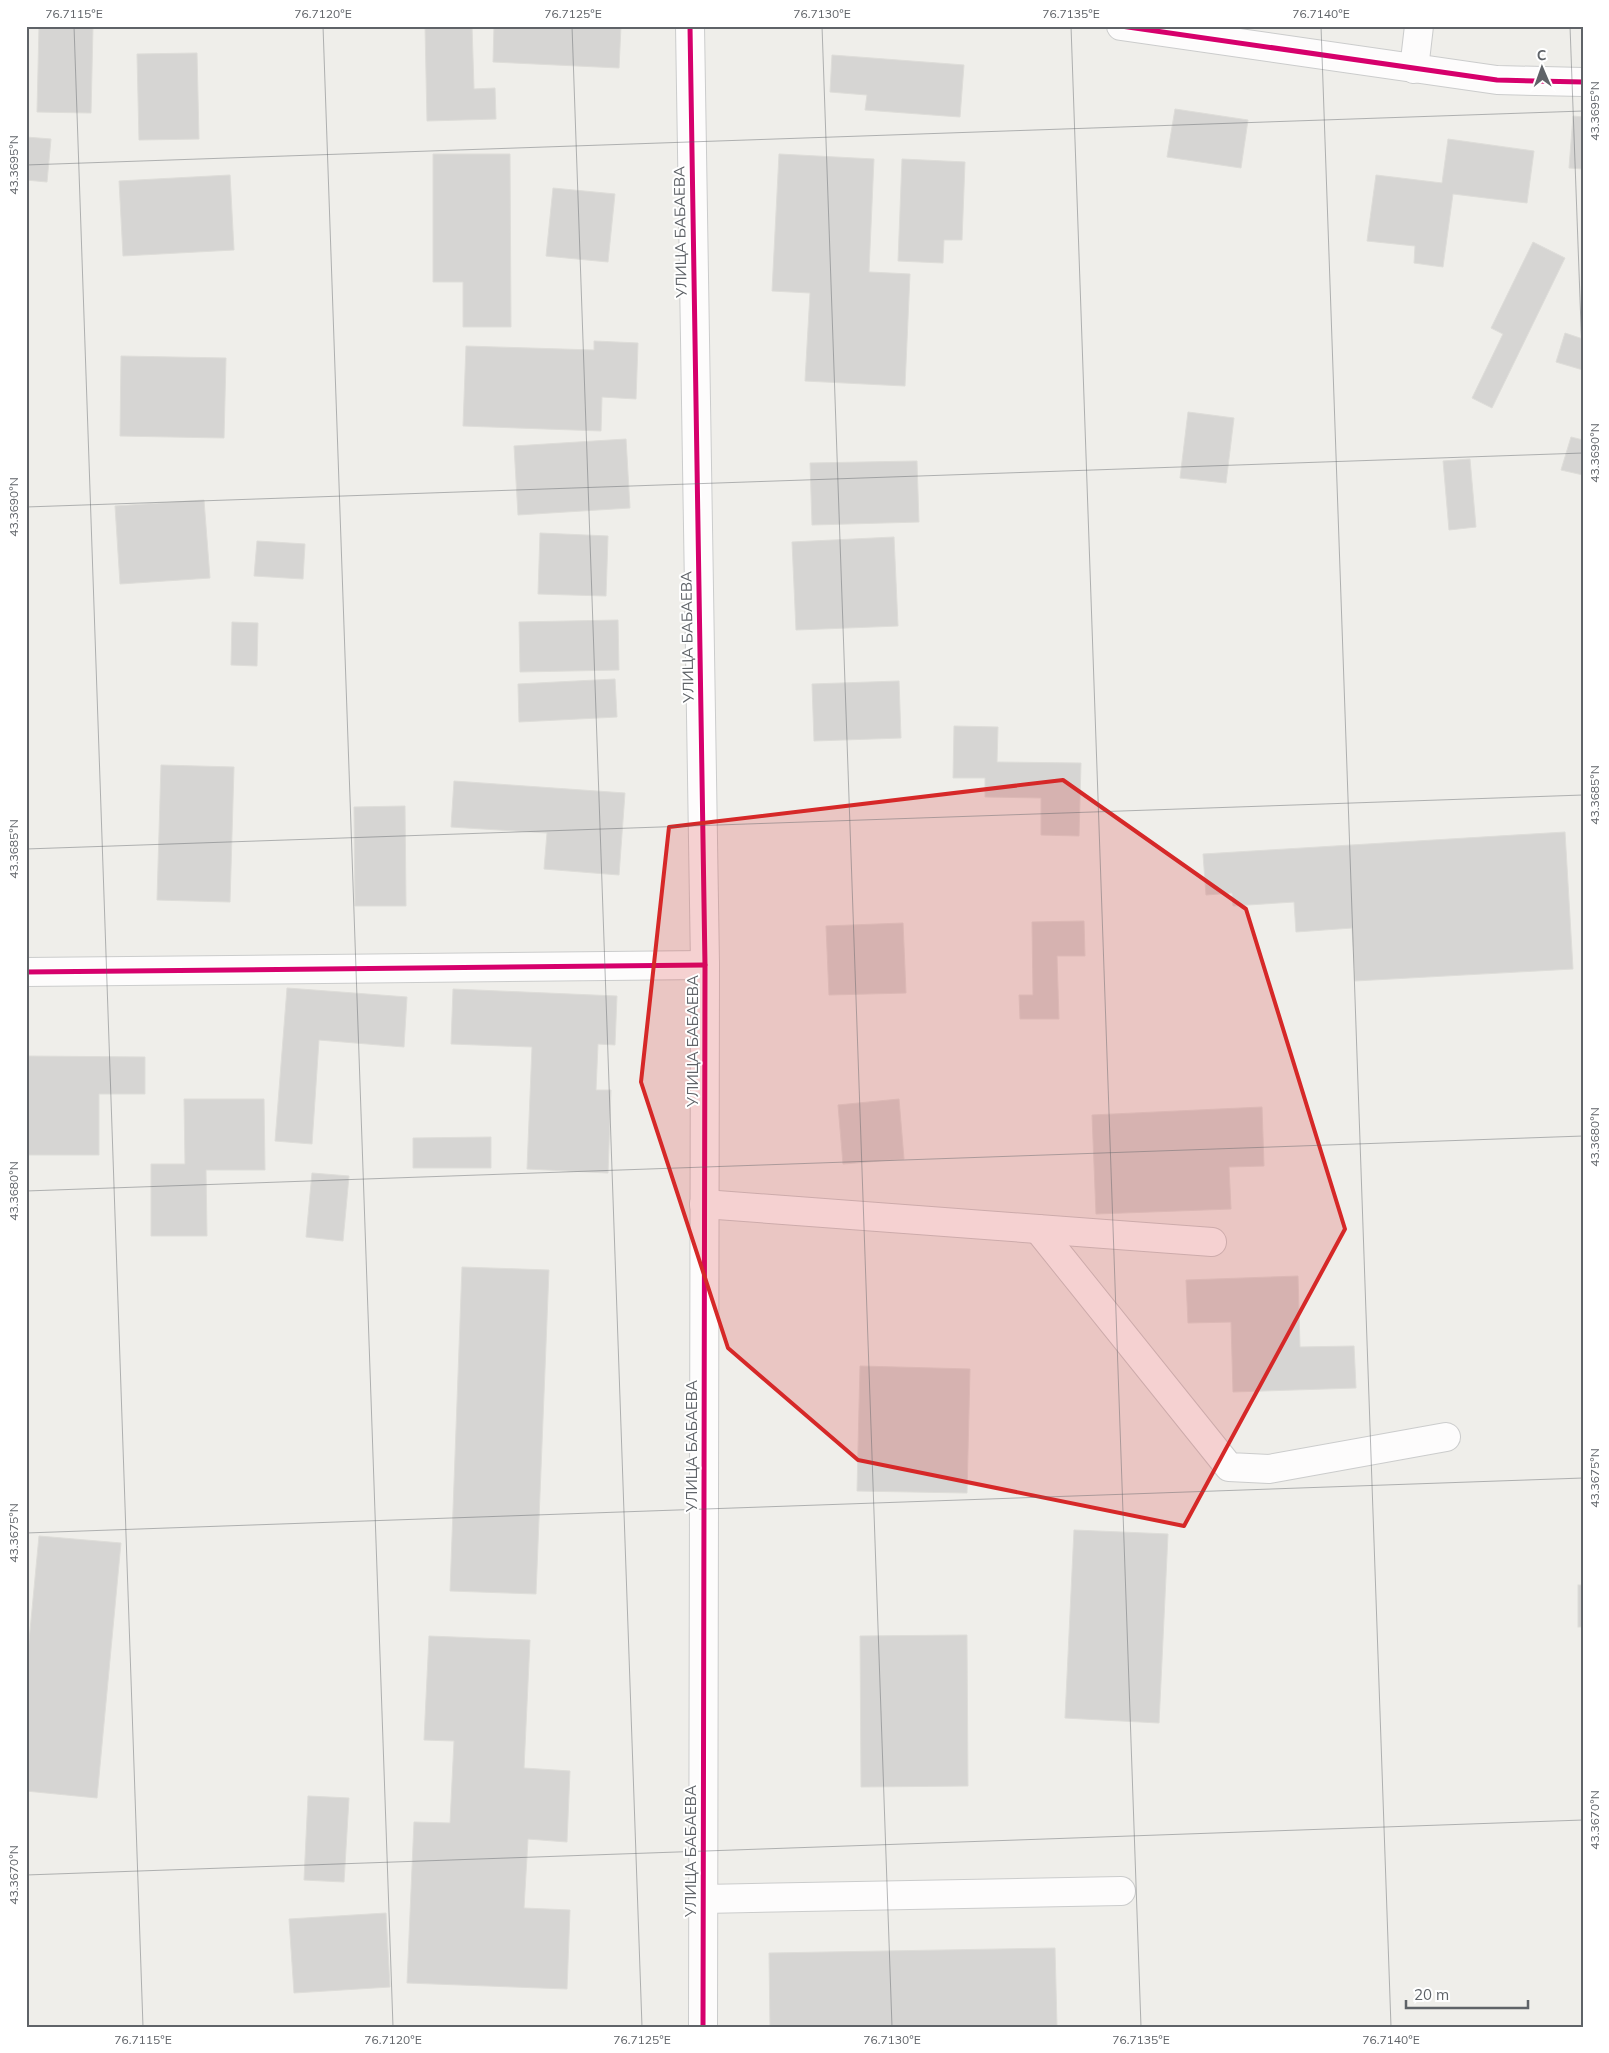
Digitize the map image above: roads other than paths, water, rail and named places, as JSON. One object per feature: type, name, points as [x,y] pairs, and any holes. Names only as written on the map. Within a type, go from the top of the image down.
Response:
[{"type":"street","name":"УЛИЦА БАБАЕВА","points":[[690,26],[705,965],[703,2027]]},
{"type":"street","points":[[1121,26],[1498,80],[1583,82]]},
{"type":"street","points":[[1414,69],[1419,26]]},
{"type":"street","points":[[26,972],[705,965]]},
{"type":"street","points":[[704,1204],[1212,1242]]},
{"type":"street","points":[[1038,1229],[1228,1467],[1269,1469],[1446,1437]]},
{"type":"street","points":[[703,1899],[1121,1891]]}]
